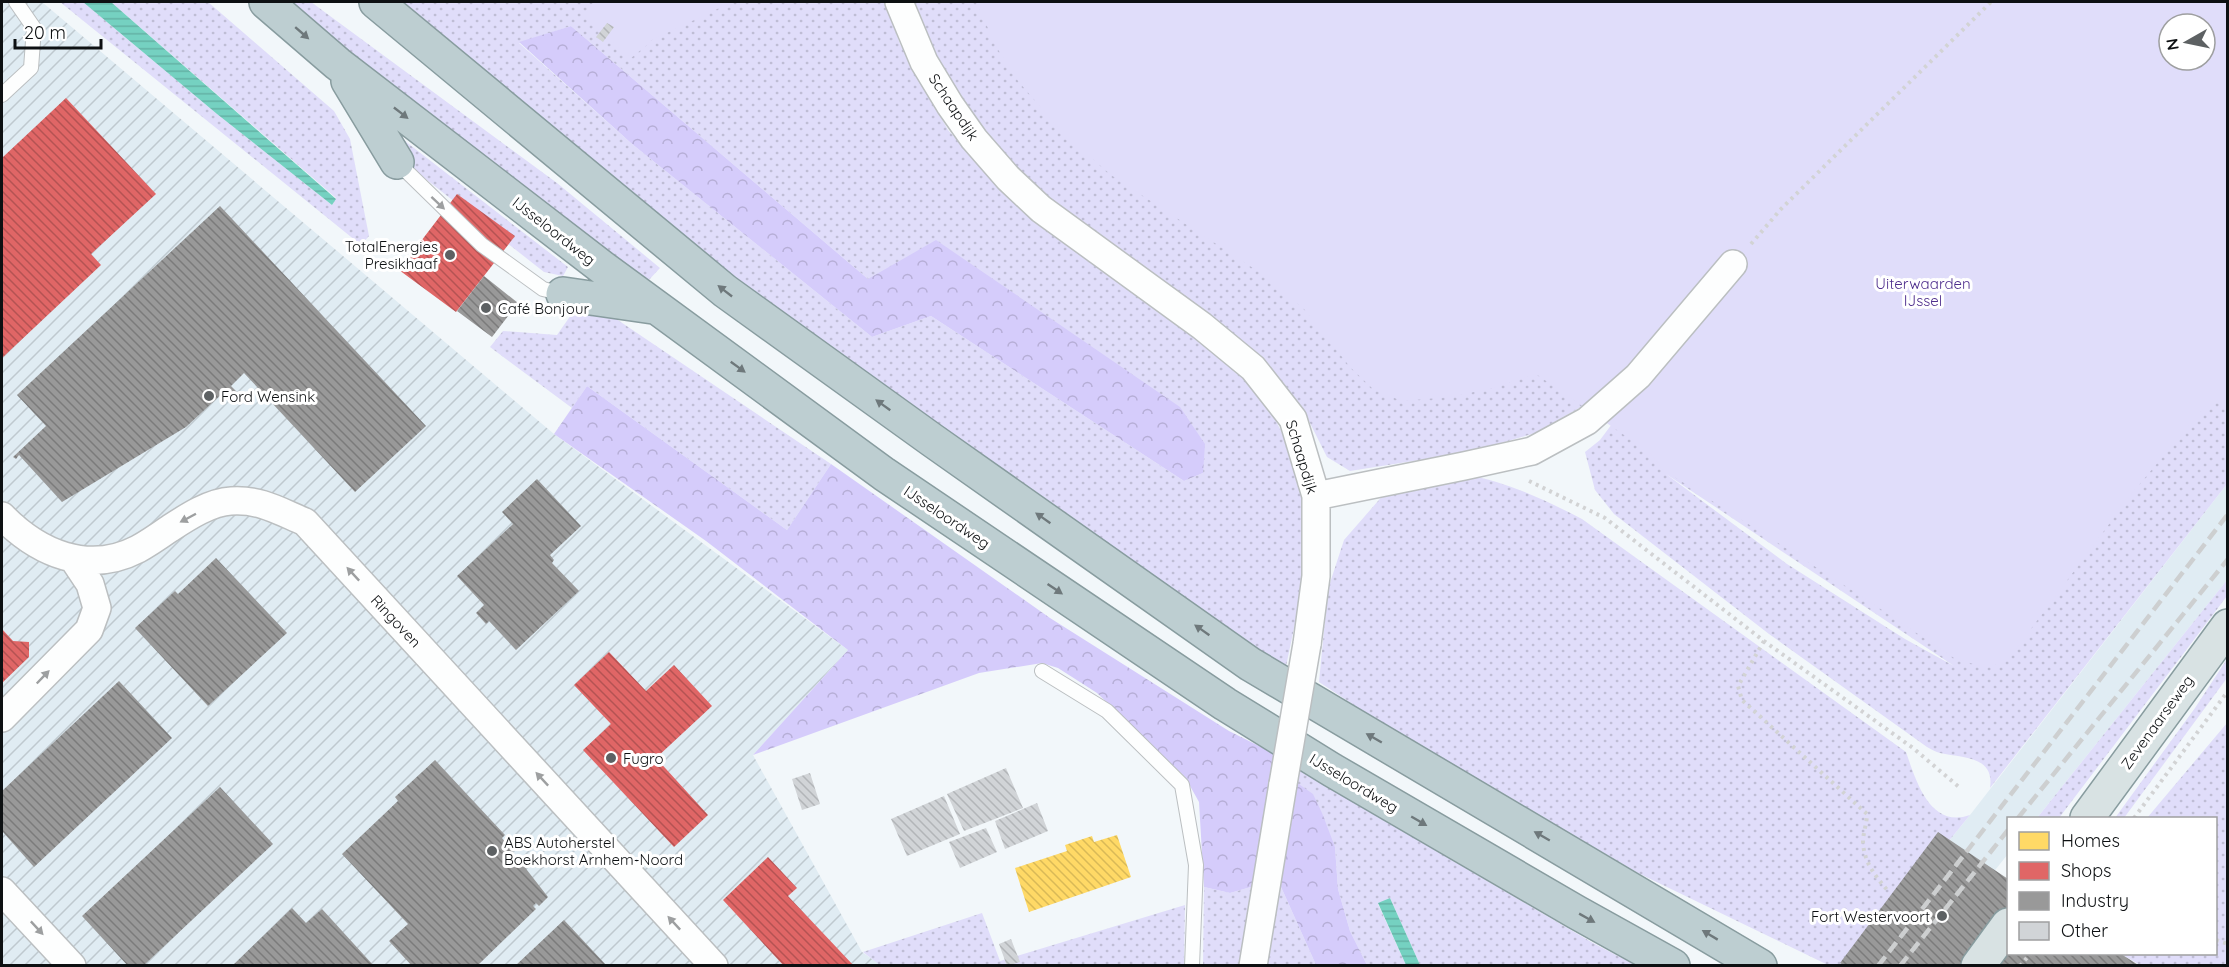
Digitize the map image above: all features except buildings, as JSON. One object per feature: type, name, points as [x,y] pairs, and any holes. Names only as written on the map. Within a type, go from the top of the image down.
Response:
[{"type":"highway","name":"IJsseloordweg","points":[[266,2],[338,64],[657,308],[884,474],[1225,704],[1332,771],[1673,966]]},
{"type":"highway","points":[[376,2],[725,291],[1240,657],[1342,720],[1760,966]]},
{"type":"highway","points":[[338,64],[397,162]]},
{"type":"highway","points":[[563,294],[657,308]]},
{"type":"main road","name":"Zevenaarseweg","points":[[2088,817],[2228,626]]},
{"type":"main road","points":[[1978,966],[2007,926]]},
{"type":"street","name":"Schaapdijk","points":[[899,2],[924,62],[950,105],[974,139],[1008,178],[1041,209],[1202,326],[1253,368],[1293,419],[1316,496],[1316,576],[1307,645],[1253,966]]},
{"type":"street","points":[[1316,496],[1532,451],[1587,421],[1638,376],[1733,264]]},
{"type":"street","name":"Ringoven","points":[[2,516],[32,543],[74,561],[105,559],[136,550],[184,520],[229,501],[260,502],[305,522],[714,966]]},
{"type":"street","points":[[2,718],[89,630],[97,608],[90,584],[74,561]]},
{"type":"street","points":[[2,891],[72,966]]},
{"type":"lane","points":[[2,95],[31,68],[34,28],[16,2]]},
{"type":"lane","points":[[397,162],[482,245],[543,289],[563,294]]},
{"type":"lane","points":[[1042,671],[1107,711],[1182,785],[1196,865],[1192,966]]},
{"type":"path","points":[[1733,264],[1781,208],[1991,2]]},
{"type":"path","points":[[1527,480],[1605,518],[1764,641],[1913,748],[1959,787]]},
{"type":"path","points":[[1764,641],[1738,686],[1742,700],[1867,814],[1863,841],[1867,860],[1874,874],[1889,892]]},
{"type":"path","points":[[2135,817],[2228,691]]},
{"type":"shaded area","points":[[2,2],[42,2],[554,434],[848,650],[753,755],[862,952],[881,965],[2,966]]},
{"type":"shaded area","points":[[83,2],[111,2],[336,199],[332,205],[217,114]]},
{"type":"shaded area","points":[[2227,484],[2227,580],[2038,817],[2007,817],[2007,855],[1919,965],[1848,966],[1970,815]]},
{"type":"shaded area","points":[[1390,898],[1420,965],[1406,965],[1378,903]]},
{"type":"green space","points":[[60,2],[83,2],[217,114],[332,205],[336,198],[111,2],[208,2],[334,111],[350,139],[369,236],[361,245]]},
{"type":"green space","points":[[287,2],[311,2],[557,183],[660,268],[647,282]]},
{"type":"green space","points":[[397,2],[885,2],[900,44],[948,130],[1004,192],[1041,227],[1221,355],[1251,385],[1276,421],[1294,457],[1307,512],[1301,595],[1285,671],[1053,512],[567,157]],"holes":[[[571,26],[868,279],[1203,473],[1184,481],[931,316],[872,337],[632,144],[519,43]]]},
{"type":"green space","points":[[597,2],[732,2],[650,41],[652,41],[631,58],[586,19],[589,5]]},
{"type":"green space","points":[[912,2],[1972,2],[1595,399],[1535,433],[1470,452],[1350,471],[1327,457],[1303,409],[1258,359],[1023,177],[962,103],[928,41]]},
{"type":"green space","name":"Uiterwaarden IJssel","points":[[976,2],[2227,2],[2227,401],[2211,404],[2203,409],[2133,492],[2016,649],[2003,662],[1986,668],[1954,658],[1662,469],[1650,453],[1536,374],[1493,388],[1450,397],[1402,401],[1374,390],[1350,367],[1304,309],[1259,272],[1111,175],[1063,133],[1018,81],[997,48]]},
{"type":"green space","points":[[2227,2],[2227,484],[1990,788],[1990,777],[1982,764],[1975,760],[1938,753],[1927,747],[1769,634],[1614,514],[1595,490],[1585,452],[1600,440],[1641,385],[1946,58],[2157,16],[2157,72],[2217,72],[2217,12],[2177,12]],"holes":[[[1666,474],[1954,666],[1905,639],[1787,564]]]},
{"type":"green space","points":[[571,26],[868,279],[936,240],[1180,407],[1205,444],[1203,473],[1184,481],[931,316],[872,337],[632,144],[519,42]]},
{"type":"green space","points":[[401,138],[568,267],[563,276],[544,272],[418,173],[396,144]]},
{"type":"green space","points":[[568,305],[600,308],[831,464],[787,530],[587,386],[572,408],[490,347],[503,331],[557,335],[571,315]]},
{"type":"green space","points":[[587,386],[787,530],[831,464],[1050,618],[1229,731],[1275,754],[1258,885],[1230,893],[1204,887],[1199,802],[1185,777],[1097,693],[1058,668],[1042,663],[979,673],[753,755],[848,650],[706,541],[554,434]]},
{"type":"green space","points":[[1464,474],[1524,492],[1582,519],[1906,752],[1920,788],[1935,809],[1956,818],[1970,815],[1848,965],[1828,965],[1638,873],[1366,713],[1319,682],[1328,589],[1344,540],[1385,493]]},
{"type":"green space","points":[[2227,580],[2227,596],[2060,817],[2038,817]]},
{"type":"green space","points":[[2227,659],[2227,678],[2125,817],[2116,817],[2195,708]]},
{"type":"green space","points":[[2227,723],[2227,965],[2140,965],[2123,955],[2217,955],[2217,817],[2148,817]]},
{"type":"green space","points":[[1295,768],[1593,943],[1635,965],[1420,965],[1390,898],[1378,904],[1406,965],[1367,965],[1350,931],[1338,889],[1335,847],[1293,780]]},
{"type":"green space","points":[[1293,780],[1313,794],[1322,813],[1335,847],[1338,889],[1350,931],[1367,965],[1316,965],[1277,878]]},
{"type":"green space","points":[[1277,878],[1316,965],[1264,965]]},
{"type":"green space","points":[[1258,885],[1244,965],[1203,966],[1204,887],[1230,893]]},
{"type":"green space","points":[[1185,905],[1184,965],[881,966],[863,952],[982,913],[1000,961]]},
{"type":"railway","points":[[1878,966],[2228,514]]},
{"type":"railway","points":[[2019,817],[2228,559]]},
{"type":"railway","points":[[1900,966],[2007,831]]},
{"type":"place","name":"TotalEnergies Presikhaaf","points":[[450,255]]},
{"type":"place","name":"Café Bonjour","points":[[486,308]]},
{"type":"place","name":"Ford Wensink","points":[[209,396]]},
{"type":"place","name":"Fugro","points":[[611,758]]},
{"type":"place","name":"ABS Autoherstel Boekhorst Arnhem-Noord","points":[[492,851]]},
{"type":"place","name":"Fort Westervoort","points":[[1942,916]]}]
